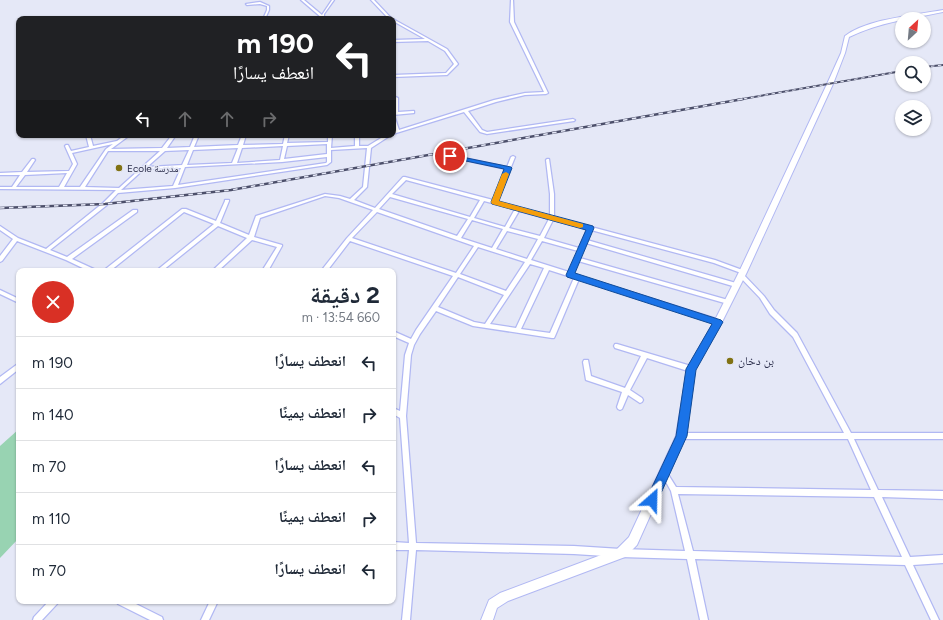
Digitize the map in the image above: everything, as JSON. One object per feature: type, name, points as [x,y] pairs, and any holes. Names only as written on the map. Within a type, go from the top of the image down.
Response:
[{"type":"street","points":[[302,0],[320,16]]},
{"type":"street","points":[[323,16],[328,5],[333,0]]},
{"type":"street","points":[[372,0],[388,16]]},
{"type":"street","points":[[396,132],[465,110],[525,94],[546,93],[512,22],[511,0]]},
{"type":"street","points":[[247,4],[260,3],[268,6],[265,16]]},
{"type":"street","points":[[487,620],[493,604],[504,597],[622,553],[633,541],[681,436],[691,369],[718,322],[742,274],[836,70],[847,36],[862,28],[877,23],[943,11]]},
{"type":"street","points":[[396,22],[446,50],[456,64],[447,74],[396,76]]},
{"type":"street","points":[[396,42],[428,40]]},
{"type":"street","points":[[465,110],[481,132],[487,133],[573,120]]},
{"type":"street","points":[[396,113],[413,112]]},
{"type":"street","points":[[89,138],[91,147]]},
{"type":"street","points":[[82,188],[107,150],[123,138]]},
{"type":"street","points":[[46,250],[88,219],[164,149],[172,138]]},
{"type":"street","points":[[175,187],[196,138]]},
{"type":"street","points":[[234,164],[243,138]]},
{"type":"street","points":[[282,161],[286,138]]},
{"type":"street","points":[[0,188],[82,188],[118,190],[175,187],[327,164],[330,162],[330,138]]},
{"type":"street","points":[[357,138],[357,148]]},
{"type":"street","points":[[329,149],[369,147],[380,138]]},
{"type":"street","points":[[70,152],[118,141]]},
{"type":"street","points":[[107,150],[330,143]]},
{"type":"street","points":[[60,188],[75,164],[67,146]]},
{"type":"street","points":[[350,201],[365,186],[369,147]]},
{"type":"street","points":[[144,168],[282,161],[329,155]]},
{"type":"street","points":[[450,156],[508,168]]},
{"type":"street","points":[[495,202],[513,157]]},
{"type":"street","points":[[13,188],[33,160]]},
{"type":"street","points":[[486,326],[528,262],[552,218],[552,194],[548,160]]},
{"type":"street","points":[[0,174],[70,172]]},
{"type":"street","points":[[326,268],[349,239],[405,178],[715,262],[742,274],[762,297],[772,312],[795,335],[850,437],[935,620]]},
{"type":"street","points":[[218,268],[251,238],[258,217],[325,195],[350,201],[458,239],[718,322]]},
{"type":"street","points":[[390,195],[581,250]]},
{"type":"street","points":[[458,239],[483,199]]},
{"type":"street","points":[[163,268],[217,224],[227,201]]},
{"type":"street","points":[[493,250],[518,209]]},
{"type":"street","points":[[110,268],[184,210],[251,238],[280,246],[267,268]]},
{"type":"street","points":[[68,259],[135,211]]},
{"type":"street","points":[[0,228],[16,239],[88,268]]},
{"type":"street","points":[[570,275],[590,228]]},
{"type":"street","points":[[0,260],[16,239]]},
{"type":"street","points":[[349,239],[457,275],[506,294]]},
{"type":"street","points":[[584,242],[736,285]]},
{"type":"street","points":[[406,620],[413,547],[403,416],[408,355],[413,342],[434,308],[477,245]]},
{"type":"street","points":[[577,258],[728,302]]},
{"type":"street","points":[[517,331],[547,268]]},
{"type":"street","points":[[434,308],[474,324],[552,336],[577,277]]},
{"type":"street","points":[[2,294],[16,300]]},
{"type":"street","points":[[396,335],[413,342]]},
{"type":"street","points":[[617,346],[691,369]]},
{"type":"street","points":[[620,407],[626,391],[645,355]]},
{"type":"street","points":[[586,362],[588,378],[626,391],[640,400]]},
{"type":"street","points":[[0,381],[16,368]]},
{"type":"street","points":[[396,412],[403,416]]},
{"type":"street","points":[[681,436],[943,436]]},
{"type":"street","points":[[664,473],[674,490],[704,620]]},
{"type":"street","points":[[674,490],[943,496]]},
{"type":"street","points":[[396,546],[574,550],[622,553],[908,561],[943,559]]},
{"type":"street","points":[[37,620],[51,604]]},
{"type":"street","points":[[127,604],[159,620]]},
{"type":"street","points":[[206,620],[213,604]]},
{"type":"green space","points":[[16,432],[16,541],[0,558],[0,446]]},
{"type":"railway","points":[[931,66],[943,65]]},
{"type":"railway","points":[[737,100],[895,72]]},
{"type":"railway","points":[[0,208],[105,204],[231,190],[743,99]]},
{"type":"slow traffic","points":[[506,174],[495,202],[580,226]]},
{"type":"place","name":"Ecole مدرسة","points":[[119,168]]},
{"type":"place","name":"بن دخان","points":[[730,361]]},
{"type":"route","points":[[450,156],[508,168],[495,202],[590,228],[570,275],[718,322],[691,369],[681,436],[652,500]]}]
